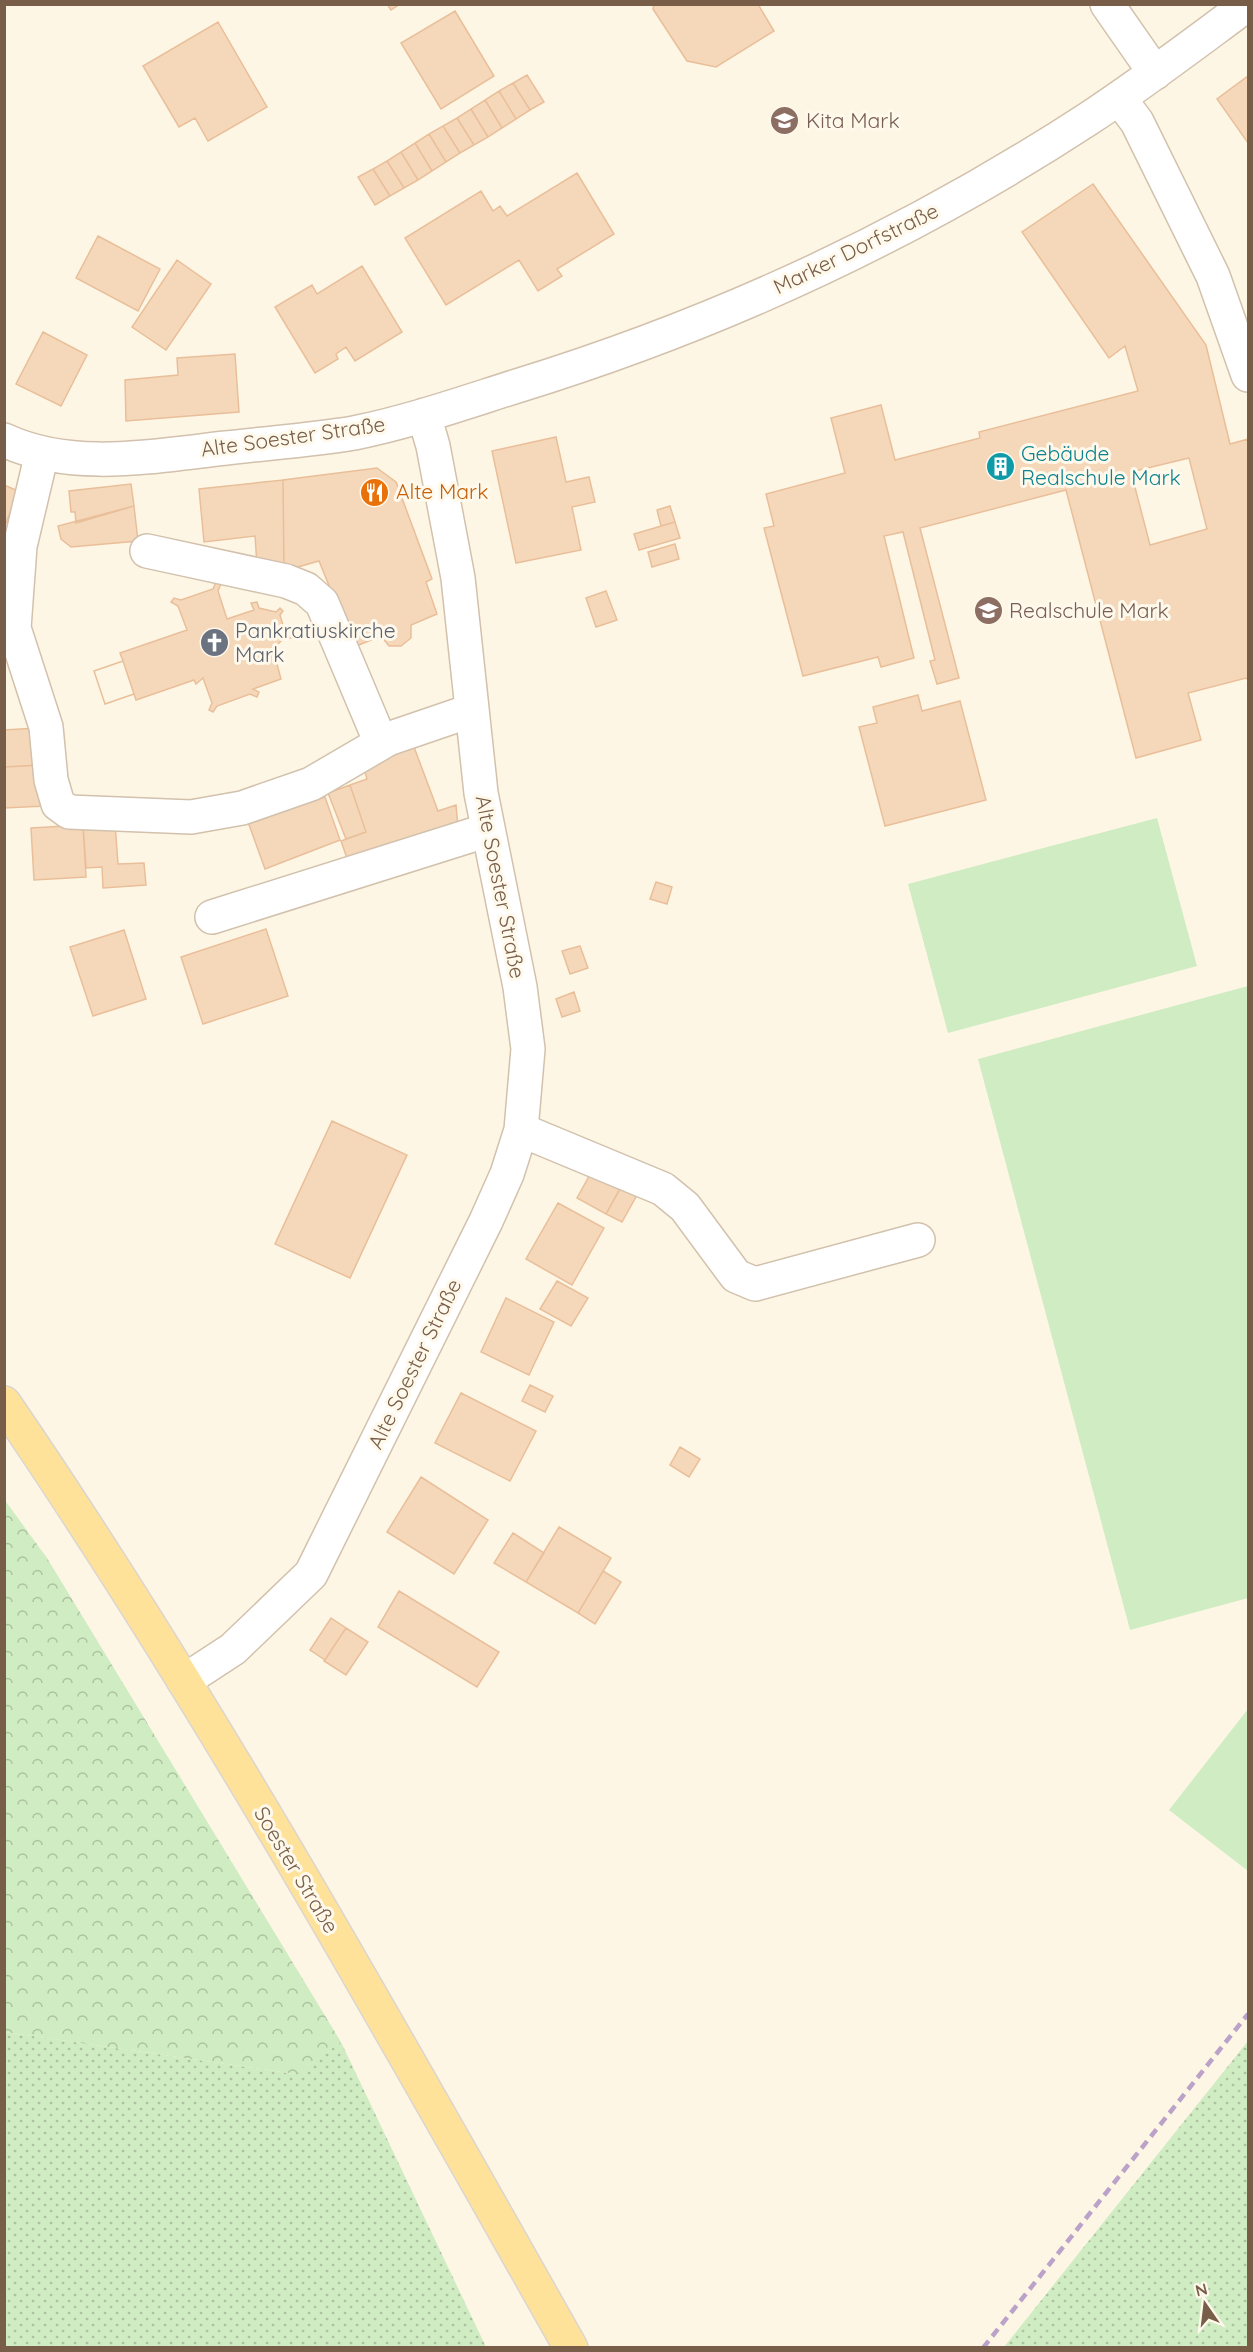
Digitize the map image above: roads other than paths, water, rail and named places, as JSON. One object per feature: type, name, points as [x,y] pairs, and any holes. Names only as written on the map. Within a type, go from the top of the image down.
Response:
[{"type":"main road","name":"Soester Straße","points":[[4,1403],[55,1476],[184,1681],[378,2007],[571,2348]]},
{"type":"street","points":[[1107,4],[1155,73]]},
{"type":"street","name":"Marker Dorfstraße","points":[[424,415],[613,357],[729,310],[849,256],[974,188],[1119,98],[1248,4]]},
{"type":"street","points":[[1119,98],[1137,122],[1213,276],[1248,375]]},
{"type":"street","name":"Alte Soester Straße","points":[[4,440],[42,453],[87,459],[142,457],[353,433],[424,415],[433,446],[458,578],[470,711],[488,830],[520,987],[528,1049],[521,1130],[507,1174],[486,1221],[310,1574],[233,1649],[184,1681]]},
{"type":"street","points":[[42,453],[20,546],[14,628],[46,727],[51,780],[58,804],[69,812],[191,817],[242,808],[311,784],[381,743],[470,711]]},
{"type":"street","points":[[147,551],[286,581],[306,589],[322,603],[381,743]]},
{"type":"street","points":[[212,916],[488,830]]},
{"type":"street","points":[[521,1130],[663,1189],[685,1207],[736,1276],[755,1284],[918,1240]]},
{"type":"railway","points":[[983,2348],[1248,2014]]},
{"type":"place","name":"Kita Mark","points":[[785,121]]},
{"type":"place","name":"Gebäude Realschule Mark","points":[[1000,466]]},
{"type":"place","name":"Alte Mark","points":[[375,492]]},
{"type":"place","name":"Realschule Mark","points":[[988,611]]},
{"type":"place","name":"Pankratiuskirche Mark","points":[[214,643]]}]
